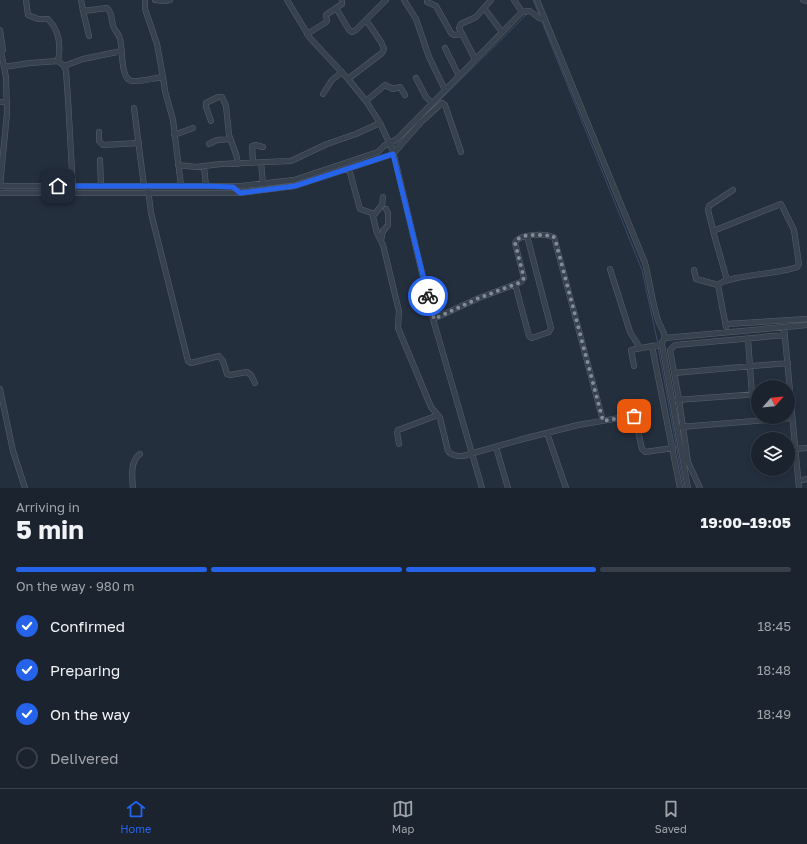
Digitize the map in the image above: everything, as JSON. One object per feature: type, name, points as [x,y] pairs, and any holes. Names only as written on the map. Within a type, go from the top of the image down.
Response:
[{"type":"street","points":[[26,0],[28,15],[38,19],[48,19],[55,29],[60,46],[58,61]]},
{"type":"street","points":[[81,0],[90,36]]},
{"type":"street","points":[[145,0],[145,9],[157,44],[165,91],[173,120],[181,186]]},
{"type":"street","points":[[156,0],[170,0]]},
{"type":"street","points":[[287,0],[307,34],[317,47],[342,72],[366,101],[380,123],[390,144],[434,319],[482,488]]},
{"type":"street","points":[[307,34],[327,22],[326,15],[342,4],[342,0]]},
{"type":"street","points":[[336,8],[346,27],[351,32],[356,30],[386,0]]},
{"type":"street","points":[[404,0],[416,19],[429,57],[445,90]]},
{"type":"street","points":[[475,59],[459,26],[474,18],[491,0]]},
{"type":"street","points":[[514,0],[522,12]]},
{"type":"street","points":[[537,0],[645,263],[658,319],[664,331],[665,338]]},
{"type":"street","points":[[803,0],[807,1]]},
{"type":"street","points":[[427,2],[436,6],[451,33],[454,35],[462,34]]},
{"type":"street","points":[[484,8],[502,32]]},
{"type":"street","points":[[83,11],[109,9],[114,28],[120,37],[123,67],[128,80],[138,81],[163,77]]},
{"type":"street","points":[[0,47],[7,102],[3,132],[0,186],[73,189],[101,186],[147,188],[206,186],[236,189],[294,180],[376,153],[397,139],[522,12],[530,11],[539,18],[545,19]]},
{"type":"street","points":[[348,79],[382,53],[384,49],[366,20]]},
{"type":"street","points":[[0,30],[3,69]]},
{"type":"street","points":[[445,48],[459,76]]},
{"type":"street","points":[[64,66],[83,59],[122,51]]},
{"type":"street","points":[[3,69],[30,63],[58,61],[64,66],[66,72],[68,99],[73,189]]},
{"type":"street","points":[[323,94],[332,80],[342,72]]},
{"type":"street","points":[[416,78],[426,97],[432,103]]},
{"type":"street","points":[[366,101],[385,85],[393,89],[400,87],[405,95]]},
{"type":"street","points":[[211,121],[206,103],[218,97],[222,97],[226,106],[228,131],[238,164]]},
{"type":"street","points":[[0,102],[7,102]]},
{"type":"street","points":[[0,193],[73,189],[236,189],[295,186],[349,169],[393,152],[420,122],[442,103],[445,105],[461,152]]},
{"type":"street","points":[[134,108],[151,213],[188,361],[191,362],[219,356],[223,361],[227,374],[230,375],[247,372],[255,384]]},
{"type":"street","points":[[178,165],[192,168],[296,159],[327,144],[356,134],[380,123]]},
{"type":"street","points":[[174,135],[193,128]]},
{"type":"street","points":[[99,132],[99,141],[103,145],[139,143]]},
{"type":"street","points":[[209,144],[217,140],[230,139]]},
{"type":"street","points":[[253,162],[252,146],[263,146]]},
{"type":"street","points":[[100,160],[101,186]]},
{"type":"street","points":[[261,162],[263,184]]},
{"type":"street","points":[[204,167],[206,186]]},
{"type":"street","points":[[349,169],[360,208],[371,212],[381,241],[399,311],[398,328],[431,407],[438,414],[450,454],[459,456],[472,454],[547,433],[632,416],[636,419],[642,449],[645,452],[673,448]]},
{"type":"street","points":[[727,280],[712,234],[713,230],[708,210],[709,206],[733,190]]},
{"type":"street","points":[[373,216],[382,205],[383,197]]},
{"type":"street","points":[[713,230],[781,204],[795,233],[799,264],[796,268],[727,280],[718,285]]},
{"type":"street","points":[[381,241],[383,231],[388,225],[388,213],[386,209]]},
{"type":"street","points":[[434,319],[521,282],[524,278],[515,242],[519,238],[527,236],[553,236],[555,238],[603,421]]},
{"type":"street","points":[[515,284],[529,336],[532,338],[549,332],[551,328],[527,236]]},
{"type":"street","points":[[610,269],[630,332],[640,348]]},
{"type":"street","points":[[694,270],[696,279],[718,285]]},
{"type":"street","points":[[718,285],[727,332]]},
{"type":"street","points":[[726,324],[807,319]]},
{"type":"street","points":[[634,366],[631,351],[633,349],[657,346],[665,338],[807,325]]},
{"type":"street","points":[[784,327],[789,380]]},
{"type":"street","points":[[688,488],[680,427],[679,400],[669,351],[673,346],[785,335]]},
{"type":"street","points":[[748,339],[751,380]]},
{"type":"street","points":[[657,346],[680,427],[688,462],[700,488]]},
{"type":"street","points":[[657,346],[680,488]]},
{"type":"street","points":[[674,373],[788,363]]},
{"type":"street","points":[[0,389],[13,451],[25,488]]},
{"type":"street","points":[[672,401],[751,395]]},
{"type":"street","points":[[399,444],[397,433],[398,430],[438,414]]},
{"type":"street","points":[[680,427],[751,421]]},
{"type":"street","points":[[547,433],[566,488]]},
{"type":"street","points":[[496,447],[508,488]]},
{"type":"street","points":[[799,488],[795,449],[807,448]]},
{"type":"street","points":[[133,488],[133,465],[136,457],[140,454]]},
{"type":"waterway","points":[[533,0],[539,14]]},
{"type":"waterway","points":[[426,114],[527,14]]},
{"type":"waterway","points":[[542,22],[642,270],[658,344]]},
{"type":"waterway","points":[[393,147],[415,125]]},
{"type":"waterway","points":[[266,187],[296,183]]},
{"type":"waterway","points":[[149,190],[241,190],[263,187]]},
{"type":"waterway","points":[[4,190],[72,190]]},
{"type":"waterway","points":[[75,190],[146,190]]},
{"type":"waterway","points":[[658,347],[684,488]]},
{"type":"way so far","points":[[428,296],[434,319],[460,306],[521,282],[524,278],[515,243],[516,241],[519,238],[536,235],[553,236],[603,421],[634,416]]},
{"type":"route","points":[[58,186],[233,187],[240,193],[295,186],[393,154],[428,296]]}]
